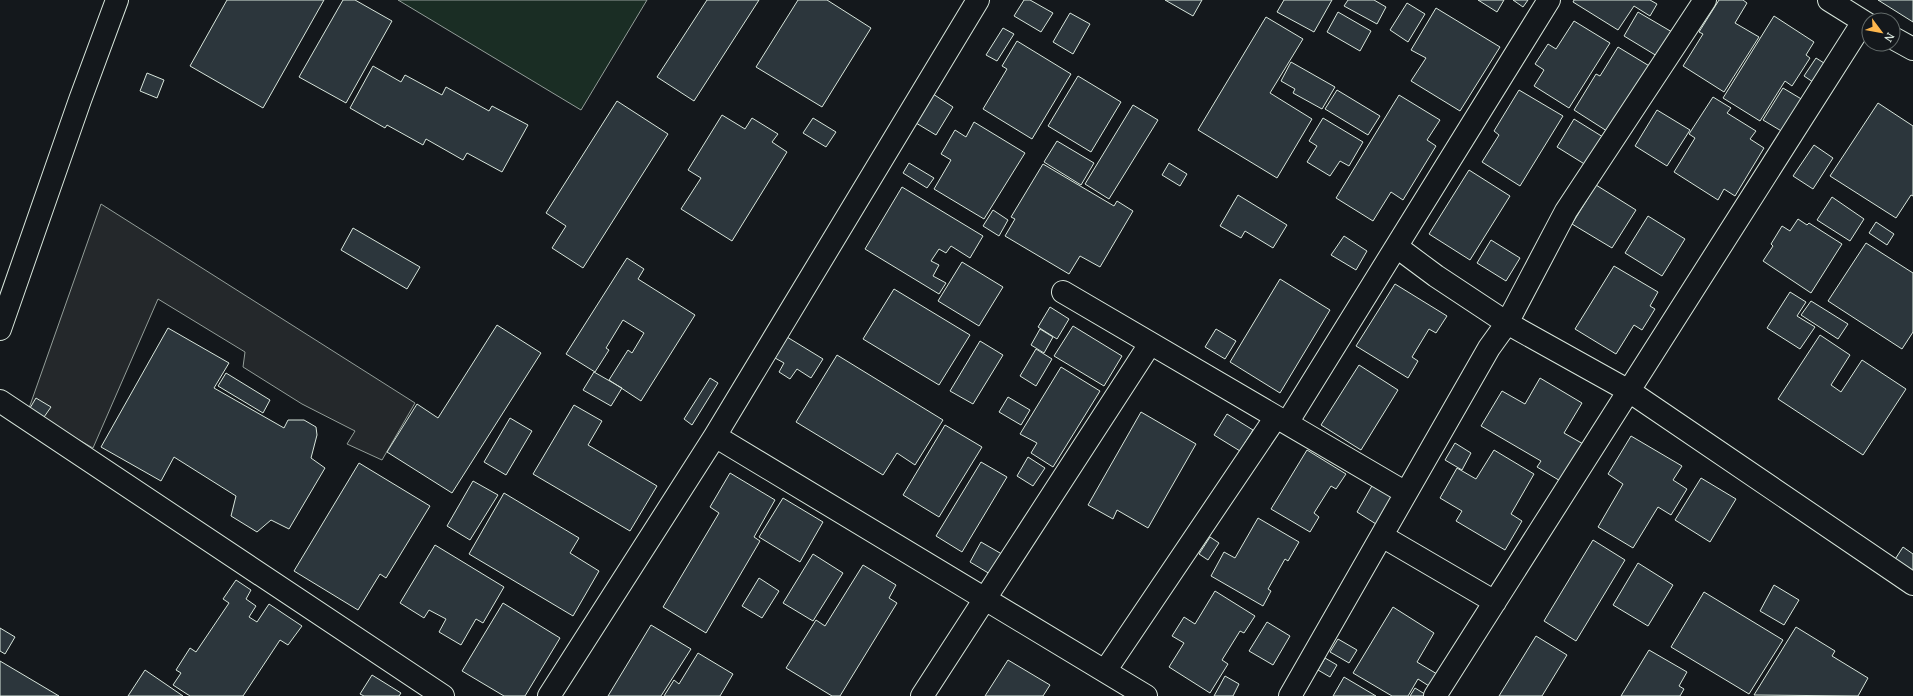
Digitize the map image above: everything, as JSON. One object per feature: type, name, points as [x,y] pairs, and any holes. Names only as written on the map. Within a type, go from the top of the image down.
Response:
[{"type":"street","points":[[0,329],[80,100],[117,0]]},
{"type":"street","points":[[549,696],[715,436],[978,0]]},
{"type":"street","points":[[1105,671],[1281,420],[1397,247],[1549,0]]},
{"type":"street","points":[[1290,696],[1489,348],[1507,323],[1566,211],[1705,0]]},
{"type":"street","points":[[1829,0],[1861,21]]},
{"type":"street","points":[[1435,696],[1629,391],[1861,32]]},
{"type":"street","points":[[1901,42],[1913,49]]},
{"type":"street","points":[[1397,247],[1436,276],[1507,323],[1532,335],[1629,391],[1913,584]]},
{"type":"street","points":[[1063,292],[1406,493]]},
{"type":"street","points":[[922,696],[983,599],[1150,344]]},
{"type":"street","points":[[0,400],[444,696]]},
{"type":"street","points":[[715,436],[1146,696]]},
{"type":"street","points":[[1382,536],[1495,602]]},
{"type":"green space","points":[[398,0],[647,0],[581,110]]},
{"type":"shaded area","points":[[101,204],[415,403],[382,460],[347,444],[355,431],[302,404],[243,367],[245,352],[158,299],[93,448],[28,411]]},
{"type":"building","points":[[227,0],[324,0],[263,108],[190,66]]},
{"type":"building","points":[[343,0],[355,0],[392,21],[346,103],[299,77]]},
{"type":"building","points":[[707,0],[759,0],[694,101],[657,77]]},
{"type":"building","points":[[798,0],[827,0],[871,28],[822,107],[756,67]]},
{"type":"building","points":[[1024,0],[1030,0],[1053,13],[1041,32],[1014,16]]},
{"type":"building","points":[[1165,0],[1202,0],[1193,16]]},
{"type":"building","points":[[1284,0],[1332,0],[1314,32],[1277,12]]},
{"type":"building","points":[[1348,0],[1374,0],[1386,7],[1377,24],[1344,6]]},
{"type":"building","points":[[1478,0],[1504,0],[1497,12]]},
{"type":"building","points":[[1513,0],[1528,0],[1523,7]]},
{"type":"building","points":[[1574,0],[1650,0],[1657,4],[1650,16],[1634,6],[1618,30],[1573,2]]},
{"type":"building","points":[[1719,0],[1743,0],[1747,3],[1735,23],[1759,37],[1724,92],[1683,66],[1703,34],[1699,32]]},
{"type":"building","points":[[1878,0],[1913,0],[1913,22],[1901,14],[1901,12],[1897,12]]},
{"type":"building","points":[[1407,3],[1425,14],[1408,42],[1390,30]]},
{"type":"building","points":[[1436,8],[1500,47],[1460,111],[1411,81],[1426,58],[1411,50]]},
{"type":"building","points":[[1338,12],[1371,31],[1360,51],[1327,32]]},
{"type":"building","points":[[1638,12],[1672,32],[1657,56],[1624,36]]},
{"type":"building","points":[[1070,13],[1090,24],[1073,54],[1053,42]]},
{"type":"building","points":[[1774,16],[1814,42],[1806,55],[1810,58],[1792,86],[1785,81],[1760,121],[1723,98]]},
{"type":"building","points":[[1266,17],[1303,39],[1270,93],[1312,119],[1277,178],[1198,130]]},
{"type":"building","points":[[1574,21],[1610,43],[1569,108],[1534,86],[1544,70],[1535,64],[1548,44],[1556,49]]},
{"type":"building","points":[[1003,28],[1014,34],[997,61],[986,55]]},
{"type":"building","points":[[1017,41],[1071,74],[1032,139],[983,109],[1007,69],[1002,66]]},
{"type":"building","points":[[1618,47],[1651,67],[1610,133],[1574,110],[1596,74],[1600,76]]},
{"type":"building","points":[[1816,58],[1824,63],[1813,82],[1804,76]]},
{"type":"building","points":[[1291,62],[1335,87],[1322,109],[1293,93],[1295,89],[1281,81]]},
{"type":"building","points":[[373,66],[401,82],[405,75],[442,95],[446,87],[489,111],[492,106],[528,125],[502,172],[467,153],[463,160],[426,139],[423,145],[387,125],[385,128],[350,108]]},
{"type":"building","points":[[147,73],[164,80],[157,98],[140,91]]},
{"type":"building","points":[[1078,76],[1121,102],[1091,152],[1048,126]]},
{"type":"building","points":[[1783,88],[1803,100],[1783,132],[1763,120]]},
{"type":"building","points":[[1337,90],[1380,116],[1368,135],[1325,109]]},
{"type":"building","points":[[1519,90],[1563,116],[1520,186],[1482,162],[1499,135],[1494,131]]},
{"type":"building","points":[[933,94],[953,107],[936,135],[916,123]]},
{"type":"building","points":[[1399,95],[1440,120],[1427,140],[1436,146],[1403,200],[1391,192],[1373,221],[1336,198]]},
{"type":"building","points":[[1713,97],[1731,108],[1727,113],[1756,131],[1750,139],[1764,148],[1735,196],[1724,189],[1718,200],[1674,172],[1695,138],[1689,134]]},
{"type":"building","points":[[617,101],[668,134],[583,268],[552,248],[566,226],[546,213]]},
{"type":"building","points":[[1878,103],[1913,126],[1913,196],[1911,195],[1896,218],[1830,176]]},
{"type":"building","points":[[1133,105],[1158,120],[1109,199],[1085,184]]},
{"type":"building","points":[[1657,110],[1690,130],[1667,166],[1635,146]]},
{"type":"building","points":[[722,115],[745,129],[752,118],[778,134],[772,142],[787,152],[732,241],[681,209],[701,178],[688,170]]},
{"type":"building","points":[[813,118],[836,132],[826,147],[803,133]]},
{"type":"building","points":[[1323,118],[1363,142],[1349,166],[1340,161],[1330,176],[1307,162],[1317,146],[1309,141]]},
{"type":"building","points":[[1574,119],[1603,137],[1586,165],[1557,147]]},
{"type":"building","points":[[974,122],[1025,153],[984,219],[934,189],[951,160],[941,154],[955,130],[966,137]]},
{"type":"building","points":[[1057,141],[1094,163],[1081,185],[1044,162]]},
{"type":"building","points":[[1814,145],[1833,158],[1813,189],[1793,176]]},
{"type":"building","points":[[909,163],[934,178],[927,188],[903,173]]},
{"type":"building","points":[[1169,163],[1187,174],[1180,186],[1162,175]]},
{"type":"building","points":[[1043,164],[1114,206],[1117,201],[1133,211],[1100,267],[1080,256],[1069,274],[1005,236],[1015,219],[1011,217]]},
{"type":"building","points":[[1469,170],[1510,196],[1470,260],[1429,234]]},
{"type":"building","points":[[1596,185],[1636,210],[1612,248],[1572,224]]},
{"type":"building","points":[[902,187],[983,236],[970,258],[951,246],[946,253],[939,249],[931,261],[939,265],[933,276],[946,283],[939,294],[865,249]]},
{"type":"building","points":[[1238,195],[1287,225],[1273,248],[1245,231],[1241,238],[1220,226]]},
{"type":"building","points":[[1832,197],[1864,219],[1850,241],[1817,220]]},
{"type":"building","points":[[993,210],[1008,220],[999,236],[983,226]]},
{"type":"building","points":[[1648,216],[1685,239],[1662,276],[1625,253]]},
{"type":"building","points":[[1798,219],[1807,225],[1809,223],[1842,244],[1811,293],[1763,261],[1773,246],[1771,244],[1782,226],[1790,231]]},
{"type":"building","points":[[1876,222],[1894,234],[1887,245],[1869,233]]},
{"type":"building","points":[[353,228],[420,267],[407,289],[341,250]]},
{"type":"building","points":[[1344,236],[1367,251],[1356,270],[1331,255]]},
{"type":"building","points":[[1491,240],[1520,258],[1506,281],[1477,263]]},
{"type":"building","points":[[1866,243],[1913,273],[1913,332],[1902,349],[1828,301]]},
{"type":"building","points":[[627,258],[644,269],[638,279],[695,315],[641,401],[609,380],[628,350],[632,353],[644,333],[623,320],[606,348],[609,350],[595,372],[566,354]]},
{"type":"building","points":[[962,262],[1003,287],[979,326],[938,301]]},
{"type":"building","points":[[1614,266],[1658,292],[1650,306],[1655,309],[1642,330],[1634,325],[1616,354],[1575,329]]},
{"type":"building","points":[[1280,279],[1330,310],[1280,393],[1230,362]]},
{"type":"building","points":[[1395,284],[1447,316],[1436,333],[1429,329],[1412,357],[1418,361],[1408,378],[1356,346]]},
{"type":"building","points":[[894,289],[970,335],[939,385],[863,339]]},
{"type":"building","points":[[1790,292],[1806,302],[1797,316],[1815,327],[1800,349],[1767,328]]},
{"type":"building","points":[[1811,301],[1848,324],[1838,339],[1801,315]]},
{"type":"building","points":[[1050,307],[1069,319],[1057,339],[1038,327]]},
{"type":"building","points":[[497,325],[541,353],[452,493],[387,452],[417,404],[438,418]]},
{"type":"building","points":[[1073,326],[1122,356],[1104,386],[1054,356]]},
{"type":"building","points":[[168,328],[229,363],[214,388],[284,428],[288,420],[304,420],[316,427],[317,435],[311,458],[325,468],[289,529],[271,520],[257,532],[231,516],[236,496],[174,457],[161,481],[101,447]]},
{"type":"building","points":[[1040,329],[1053,337],[1044,353],[1031,345]]},
{"type":"building","points":[[1216,329],[1236,341],[1225,359],[1205,347]]},
{"type":"building","points":[[1820,335],[1850,355],[1831,385],[1841,392],[1862,360],[1906,389],[1863,455],[1778,399]]},
{"type":"building","points":[[787,337],[823,359],[811,378],[797,369],[790,379],[779,372],[784,363],[775,358]]},
{"type":"building","points":[[980,341],[1003,355],[973,404],[950,391]]},
{"type":"building","points":[[1036,349],[1052,359],[1036,386],[1020,376]]},
{"type":"building","points":[[837,355],[943,420],[915,465],[897,453],[883,475],[796,422]]},
{"type":"building","points":[[1359,365],[1398,390],[1361,450],[1321,425]]},
{"type":"building","points":[[1061,367],[1100,391],[1053,467],[1031,453],[1037,443],[1020,434]]},
{"type":"building","points":[[594,372],[622,388],[611,406],[583,390]]},
{"type":"building","points":[[226,373],[270,400],[263,413],[218,386]]},
{"type":"building","points":[[710,378],[718,383],[692,425],[684,419]]},
{"type":"building","points":[[1540,378],[1582,403],[1564,433],[1585,445],[1562,482],[1537,467],[1541,461],[1481,426],[1502,391],[1525,404]]},
{"type":"building","points":[[1008,397],[1030,410],[1021,425],[999,412]]},
{"type":"building","points":[[36,398],[51,407],[44,417],[30,408]]},
{"type":"building","points":[[574,405],[602,421],[588,445],[657,486],[630,531],[533,474]]},
{"type":"building","points":[[1141,412],[1196,444],[1148,528],[1117,510],[1113,519],[1088,505]]},
{"type":"building","points":[[1227,414],[1253,430],[1240,451],[1214,435]]},
{"type":"building","points":[[510,418],[532,431],[506,475],[484,462]]},
{"type":"building","points":[[945,425],[982,447],[939,517],[903,495]]},
{"type":"building","points":[[1631,436],[1682,466],[1673,480],[1687,489],[1671,515],[1658,507],[1633,548],[1598,527],[1623,484],[1608,474]]},
{"type":"building","points":[[1455,443],[1471,453],[1462,470],[1445,460]]},
{"type":"building","points":[[1307,450],[1346,474],[1336,489],[1331,486],[1314,513],[1319,517],[1310,532],[1271,509]]},
{"type":"building","points":[[1494,450],[1534,474],[1511,514],[1522,521],[1505,550],[1456,521],[1462,511],[1440,498],[1457,468],[1476,479]]},
{"type":"building","points":[[1028,457],[1045,468],[1033,486],[1017,476]]},
{"type":"building","points":[[981,462],[1007,477],[962,552],[936,536]]},
{"type":"building","points":[[359,463],[430,506],[386,578],[380,574],[358,610],[294,571]]},
{"type":"building","points":[[730,473],[775,500],[754,537],[760,541],[706,633],[663,607],[719,513],[710,507]]},
{"type":"building","points":[[1701,478],[1736,499],[1710,542],[1675,520]]},
{"type":"building","points":[[473,481],[498,495],[470,540],[447,526]]},
{"type":"building","points":[[1373,484],[1393,496],[1376,524],[1357,512]]},
{"type":"building","points":[[504,493],[579,538],[570,553],[599,571],[573,616],[469,554]]},
{"type":"building","points":[[783,498],[823,522],[800,562],[759,537]]},
{"type":"building","points":[[1258,518],[1299,542],[1288,561],[1285,559],[1268,589],[1271,591],[1263,606],[1211,576],[1224,552],[1235,558]]},
{"type":"building","points":[[1210,537],[1219,543],[1208,560],[1199,554]]},
{"type":"building","points":[[1593,540],[1625,560],[1576,641],[1544,621]]},
{"type":"building","points":[[981,542],[1007,557],[995,577],[970,562]]},
{"type":"building","points":[[435,545],[504,587],[483,623],[476,619],[461,645],[439,632],[446,619],[429,610],[424,618],[400,603]]},
{"type":"building","points":[[1903,547],[1913,554],[1913,578],[1892,564]]},
{"type":"building","points":[[813,554],[843,573],[813,621],[783,603]]},
{"type":"building","points":[[1638,563],[1673,585],[1648,626],[1613,605]]},
{"type":"building","points":[[863,565],[896,585],[889,598],[897,603],[840,696],[832,696],[786,668],[816,620],[825,626]]},
{"type":"building","points":[[759,578],[779,591],[762,618],[742,606]]},
{"type":"building","points":[[236,580],[251,590],[246,599],[256,606],[249,617],[257,622],[269,604],[302,626],[288,645],[280,640],[243,696],[190,696],[173,685],[181,673],[176,670],[190,648],[196,652],[229,603],[223,599]]},
{"type":"building","points":[[1774,585],[1799,600],[1784,625],[1760,611]]},
{"type":"building","points":[[1215,591],[1255,616],[1244,633],[1240,631],[1222,660],[1228,664],[1210,693],[1169,667],[1184,643],[1172,636],[1184,617],[1195,624]]},
{"type":"building","points":[[1704,592],[1783,640],[1749,694],[1671,647]]},
{"type":"building","points":[[503,603],[560,638],[525,696],[504,696],[462,671]]},
{"type":"building","points":[[1393,607],[1434,633],[1417,662],[1437,674],[1429,686],[1418,679],[1408,696],[1392,696],[1353,673]]},
{"type":"building","points":[[1267,622],[1290,636],[1273,665],[1249,651]]},
{"type":"building","points":[[651,625],[691,649],[661,696],[608,696]]},
{"type":"building","points":[[1796,627],[1835,651],[1832,656],[1868,678],[1858,696],[1754,695]]},
{"type":"building","points":[[0,628],[15,637],[5,654],[0,651]]},
{"type":"building","points":[[1536,636],[1567,655],[1542,696],[1499,696]]},
{"type":"building","points":[[1338,639],[1357,650],[1349,663],[1330,652]]},
{"type":"building","points":[[1649,650],[1687,672],[1679,686],[1684,689],[1680,696],[1621,696]]},
{"type":"building","points":[[698,653],[733,674],[720,696],[664,696],[674,680],[679,684]]},
{"type":"building","points":[[1325,658],[1337,665],[1330,677],[1318,670]]},
{"type":"building","points":[[1008,660],[1050,685],[1043,696],[985,696]]},
{"type":"building","points":[[0,661],[59,696],[0,696]]},
{"type":"building","points":[[145,670],[183,696],[128,696]]},
{"type":"building","points":[[372,675],[401,693],[399,696],[364,696],[360,694]]},
{"type":"building","points":[[1225,676],[1239,684],[1233,696],[1214,696]]},
{"type":"building","points":[[1344,677],[1376,696],[1333,696]]},
{"type":"building","points":[[1415,688],[1428,696],[1410,696]]}]
